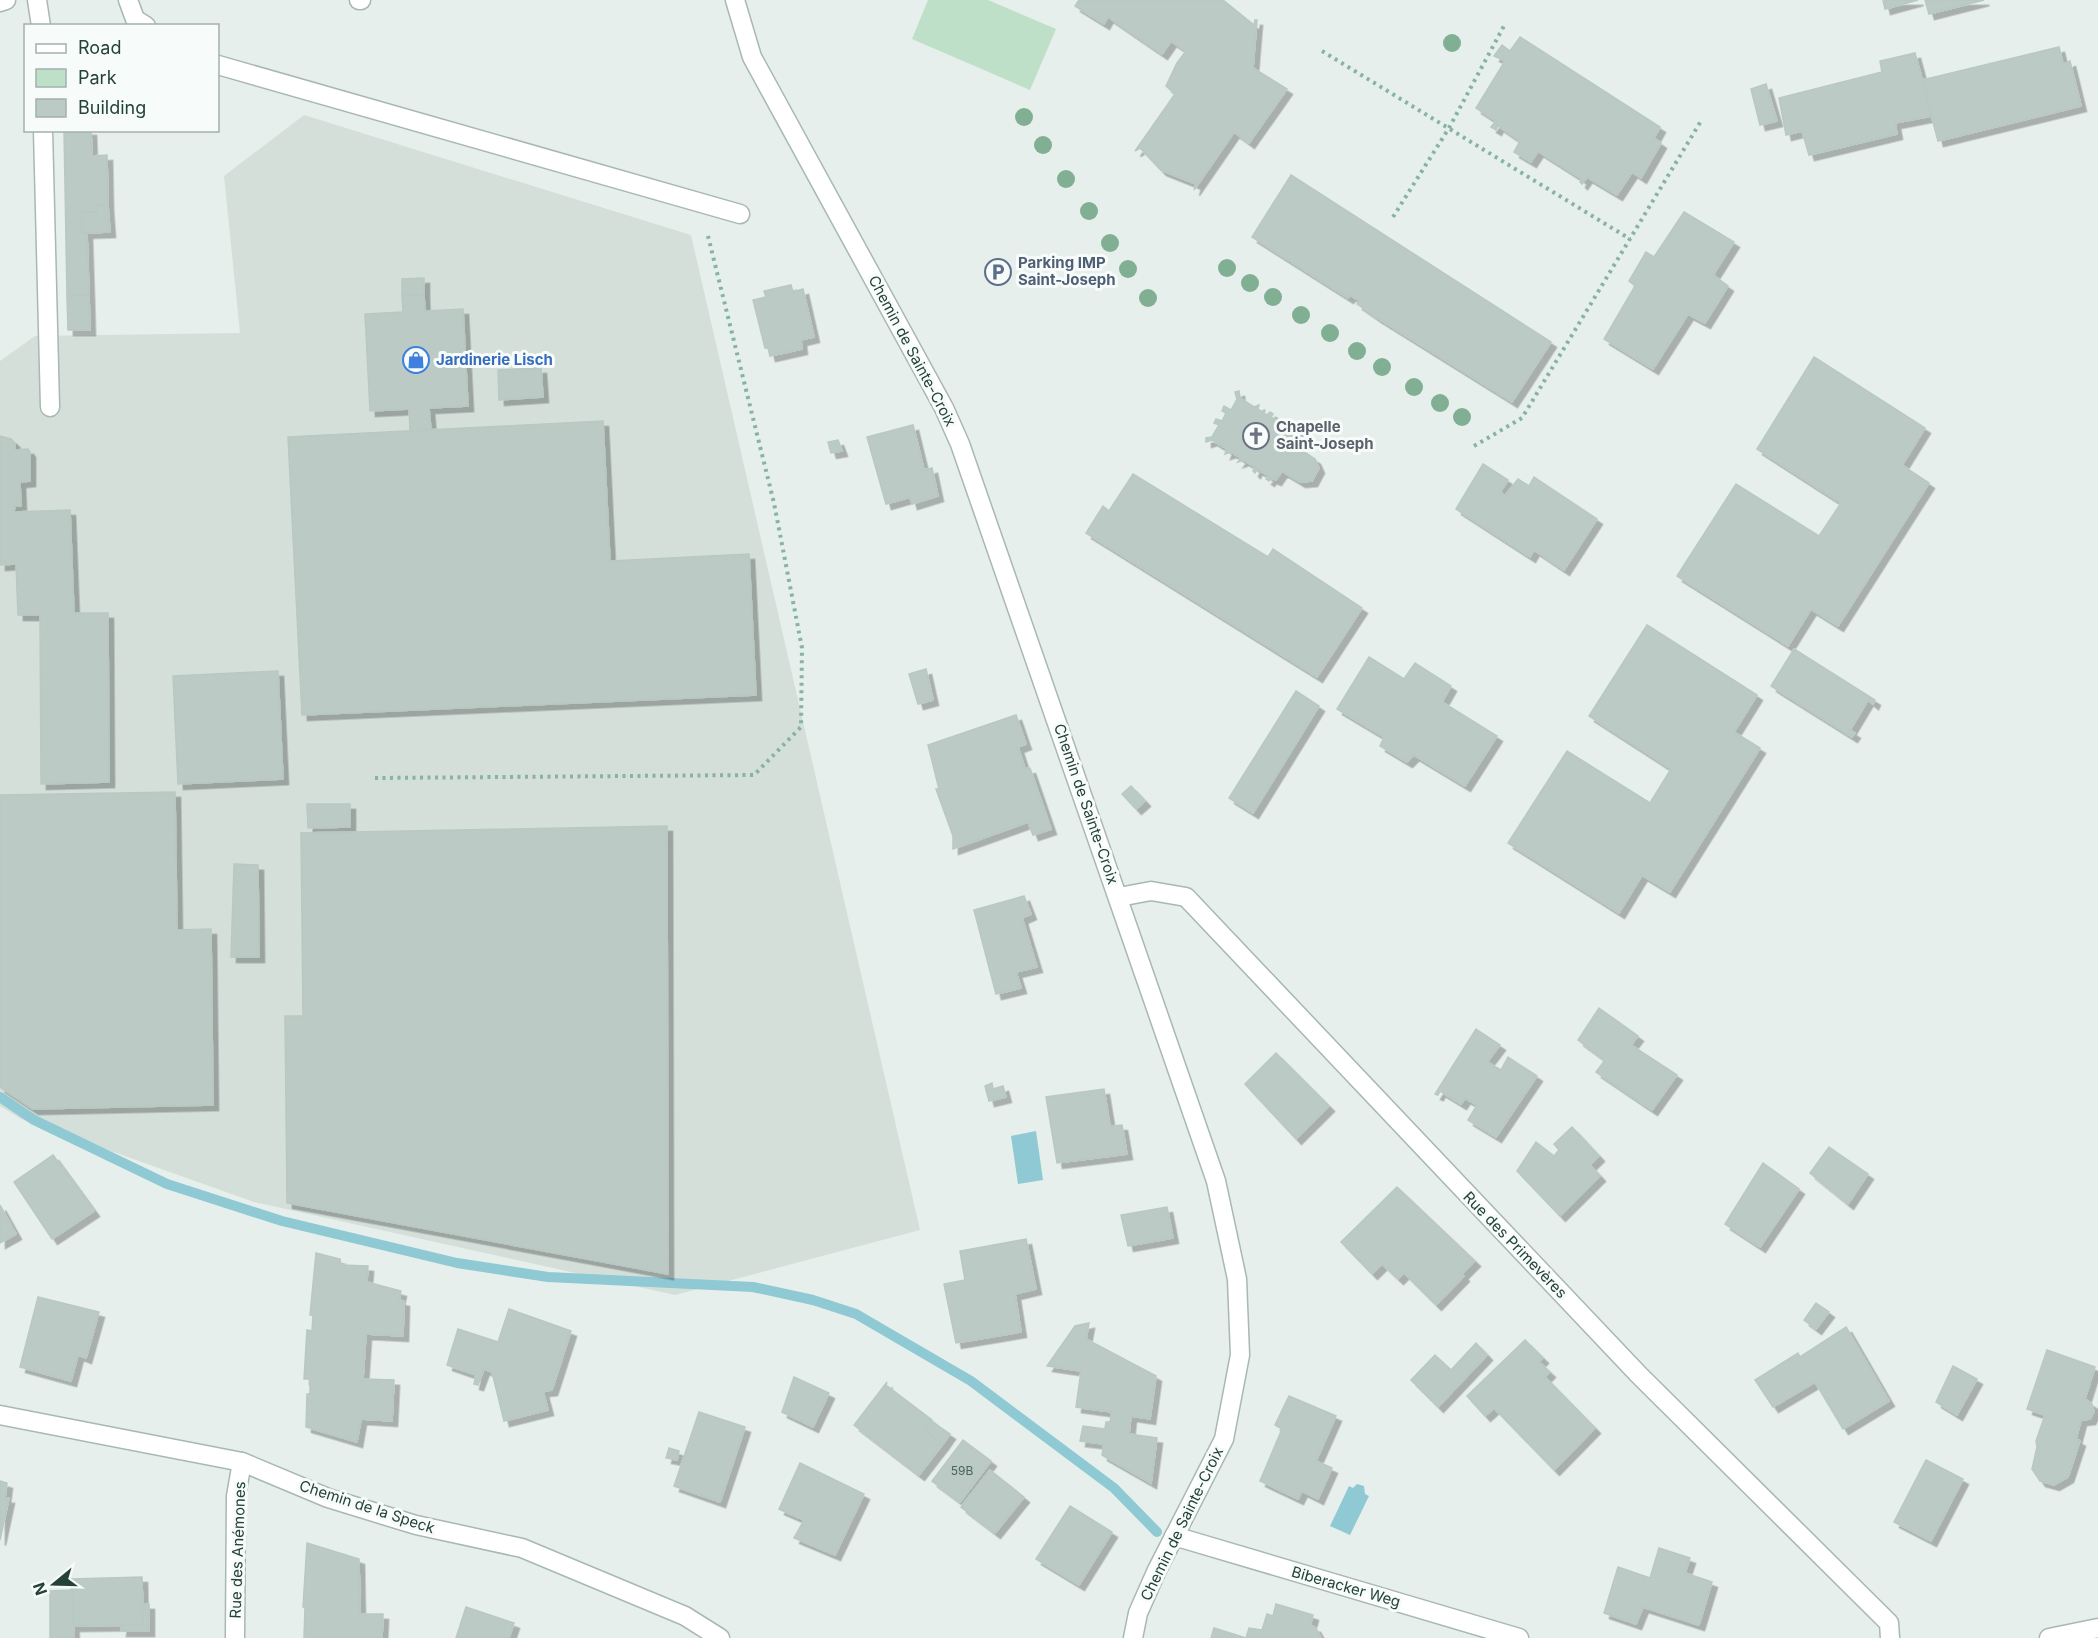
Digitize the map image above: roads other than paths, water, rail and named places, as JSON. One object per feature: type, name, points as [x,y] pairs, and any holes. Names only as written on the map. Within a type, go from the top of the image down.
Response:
[{"type":"street","points":[[0,2],[6,0]]},
{"type":"street","points":[[37,0],[40,24]]},
{"type":"street","points":[[128,0],[135,19],[143,24]]},
{"type":"street","name":"Chemin de Sainte-Croix","points":[[735,0],[752,57],[939,398],[960,444],[1216,1182],[1237,1279],[1240,1355],[1224,1439],[1174,1536],[1138,1613],[1133,1638]]},
{"type":"street","points":[[219,65],[740,214]]},
{"type":"street","points":[[43,132],[50,407]]},
{"type":"street","name":"Rue des Primevères","points":[[1119,897],[1151,891],[1186,897],[1639,1375],[1889,1623],[1890,1638]]},
{"type":"street","name":"Chemin de la Speck","points":[[0,1415],[242,1462],[328,1498],[416,1525],[522,1548],[685,1616],[720,1638]]},
{"type":"street","name":"Rue des Anémones","points":[[235,1638],[236,1496],[242,1462]]},
{"type":"street","name":"Biberacker Weg","points":[[1174,1536],[1519,1638]]},
{"type":"street","points":[[2049,1638],[2098,1629]]},
{"type":"water","points":[[1036,1131],[1043,1180],[1018,1184],[1011,1136]]},
{"type":"water","points":[[1357,1484],[1364,1486],[1365,1494],[1369,1496],[1350,1535],[1330,1526],[1349,1486],[1353,1488]]},
{"type":"waterway","points":[[0,1097],[34,1120],[167,1184],[282,1221],[457,1263],[548,1277],[753,1287],[813,1300],[856,1314],[971,1381],[1114,1488],[1157,1532]]},
{"type":"place","name":"Parking IMP Saint-Joseph","points":[[998,272]]},
{"type":"place","name":"Jardinerie Lisch","points":[[416,360]]},
{"type":"place","name":"Chapelle Saint-Joseph","points":[[1256,436]]}]
